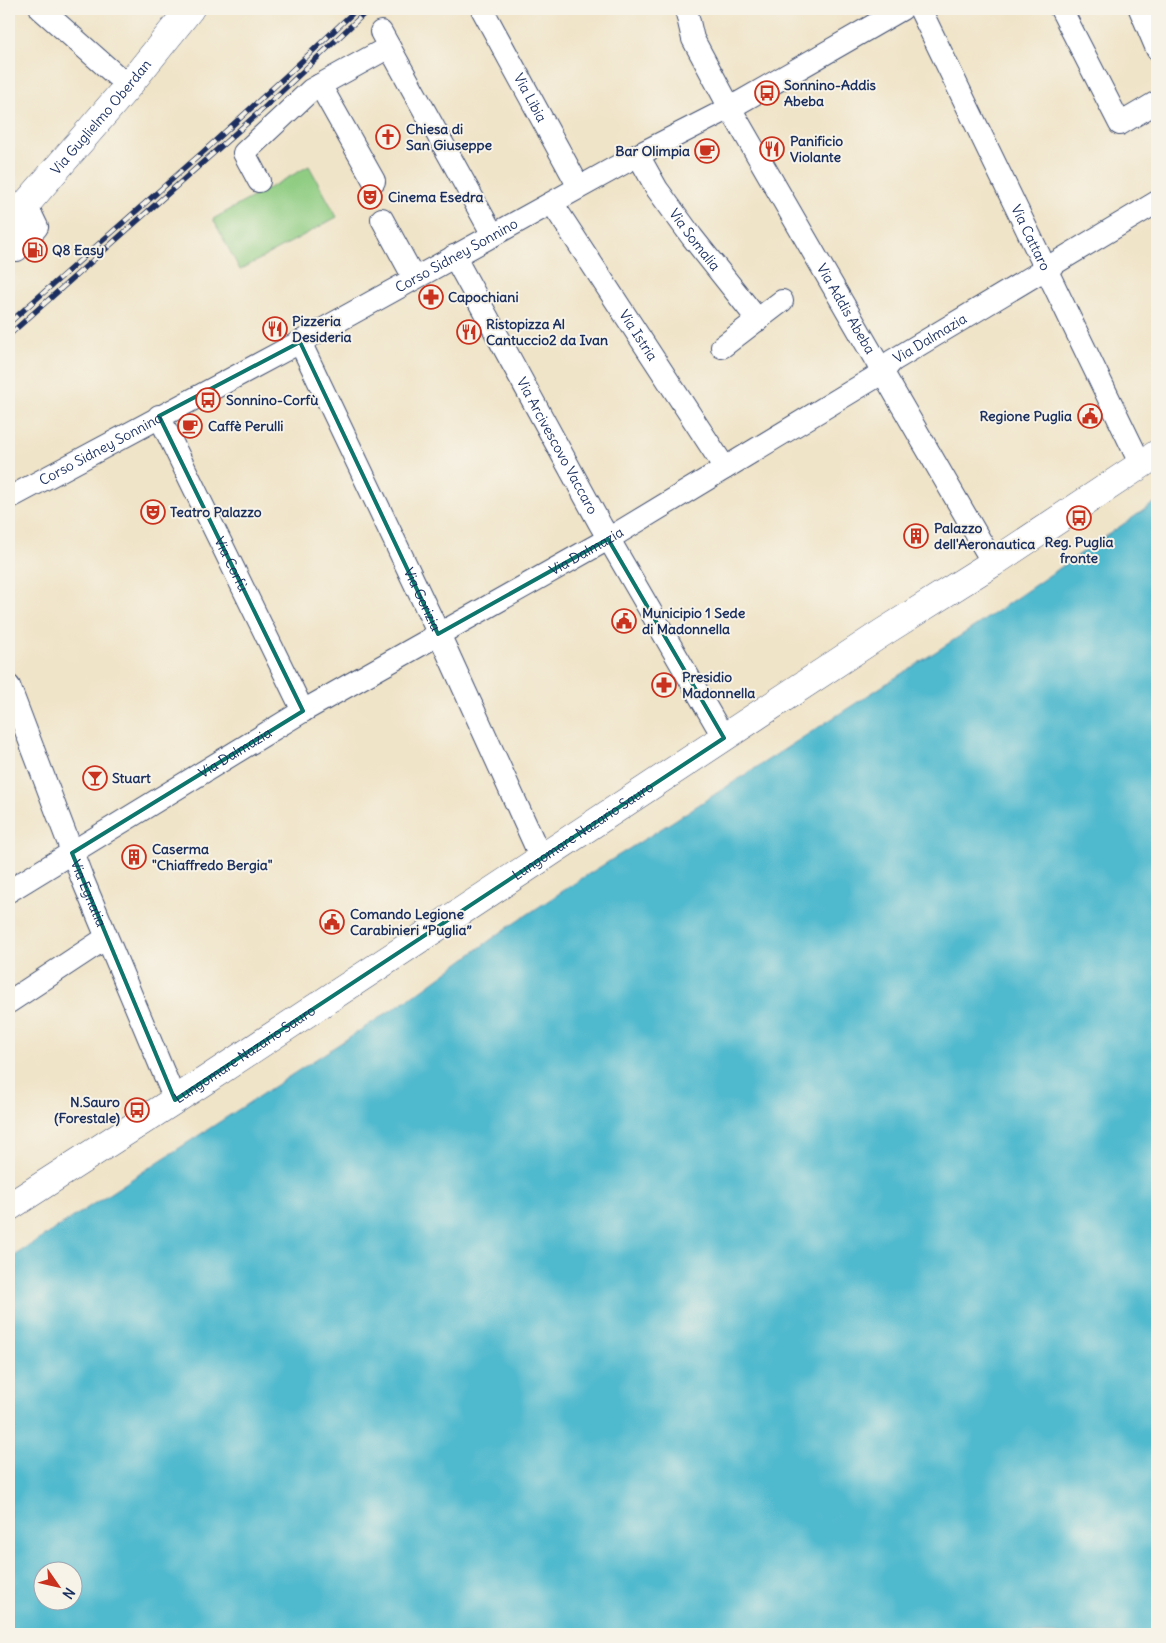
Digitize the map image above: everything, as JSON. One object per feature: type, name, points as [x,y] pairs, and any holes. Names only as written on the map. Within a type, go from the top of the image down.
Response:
[{"type":"main road","name":"Via Guglielmo Oberdan","points":[[17,214],[128,86],[190,9]]},
{"type":"main road","name":"Lungomare Nazario Sauro","points":[[10,1201],[175,1100],[882,633],[993,563],[1149,460]]},
{"type":"street","points":[[41,9],[128,86]]},
{"type":"street","name":"Via Libia","points":[[482,9],[579,187]]},
{"type":"street","name":"Via Addis Abeba","points":[[686,9],[693,39],[730,108],[993,563]]},
{"type":"street","name":"Via Cattaro","points":[[920,9],[1045,269],[1149,460]]},
{"type":"street","points":[[1060,9],[1120,124],[1157,102]]},
{"type":"street","points":[[1140,9],[1157,49]]},
{"type":"street","name":"Corso Sidney Sonnino","points":[[9,498],[300,342],[638,155],[730,108],[890,12]]},
{"type":"street","points":[[259,181],[244,153],[312,90],[385,39],[492,235]]},
{"type":"street","points":[[320,85],[374,181]]},
{"type":"street","name":"Via Somalia","points":[[638,155],[657,189],[758,320]]},
{"type":"street","name":"Via Dalmazia","points":[[9,890],[303,711],[608,539],[882,373],[892,361],[1157,202]]},
{"type":"street","name":"Via Istria","points":[[552,203],[724,468]]},
{"type":"street","points":[[9,249],[17,250],[37,227],[17,214]]},
{"type":"street","points":[[382,219],[414,278]]},
{"type":"street","name":"Via Arcivescovo Vaccaro","points":[[454,256],[608,539],[724,738]]},
{"type":"street","points":[[722,347],[782,301]]},
{"type":"street","name":"Via Gorizia","points":[[300,342],[541,858]]},
{"type":"street","name":"Via Corfù","points":[[160,416],[303,711]]},
{"type":"street","name":"Via Egnatia","points":[[9,686],[106,938],[175,1100]]},
{"type":"street","points":[[9,1002],[106,938]]},
{"type":"highlighted area","points":[[300,342],[438,634],[608,539],[724,738],[175,1100],[72,853],[303,711],[159,416]]},
{"type":"green space","points":[[309,166],[337,217],[240,270],[213,219]]},
{"type":"water","points":[[1157,501],[1157,1634],[9,1634],[9,1259],[422,990],[504,930],[977,625]]},
{"type":"railway","points":[[9,323],[202,153],[357,9]]},
{"type":"railway","points":[[9,335],[264,108],[369,9]]},
{"type":"place","name":"Sonnino-Addis Abeba","points":[[767,93]]},
{"type":"place","name":"Chiesa di San Giuseppe","points":[[388,137]]},
{"type":"place","name":"Panificio Violante","points":[[772,149]]},
{"type":"place","name":"Bar Olimpia","points":[[707,151]]},
{"type":"place","name":"Cinema Esedra","points":[[370,197]]},
{"type":"place","name":"Q8 Easy","points":[[35,250]]},
{"type":"place","name":"Capochiani","points":[[431,297]]},
{"type":"place","name":"Pizzeria Desideria","points":[[275,329]]},
{"type":"place","name":"Ristopizza Al Cantuccio2 da Ivan","points":[[469,332]]},
{"type":"place","name":"Sonnino-Corfù","points":[[208,400]]},
{"type":"place","name":"Regione Puglia","points":[[1090,416]]},
{"type":"place","name":"Caffè Perulli","points":[[190,426]]},
{"type":"place","name":"Teatro Palazzo","points":[[153,512]]},
{"type":"place","name":"Reg. Puglia fronte","points":[[1079,518]]},
{"type":"place","name":"Palazzo dell'Aeronautica","points":[[916,536]]},
{"type":"place","name":"Municipio 1 Sede di Madonnella","points":[[624,621]]},
{"type":"place","name":"Presidio Madonnella","points":[[664,685]]},
{"type":"place","name":"Stuart","points":[[95,778]]},
{"type":"place","name":"Caserma \"Chiaffredo Bergia\"","points":[[134,857]]},
{"type":"place","name":"Comando Legione Carabinieri “Puglia”","points":[[332,922]]},
{"type":"place","name":"N.Sauro (Forestale)","points":[[137,1110]]}]
